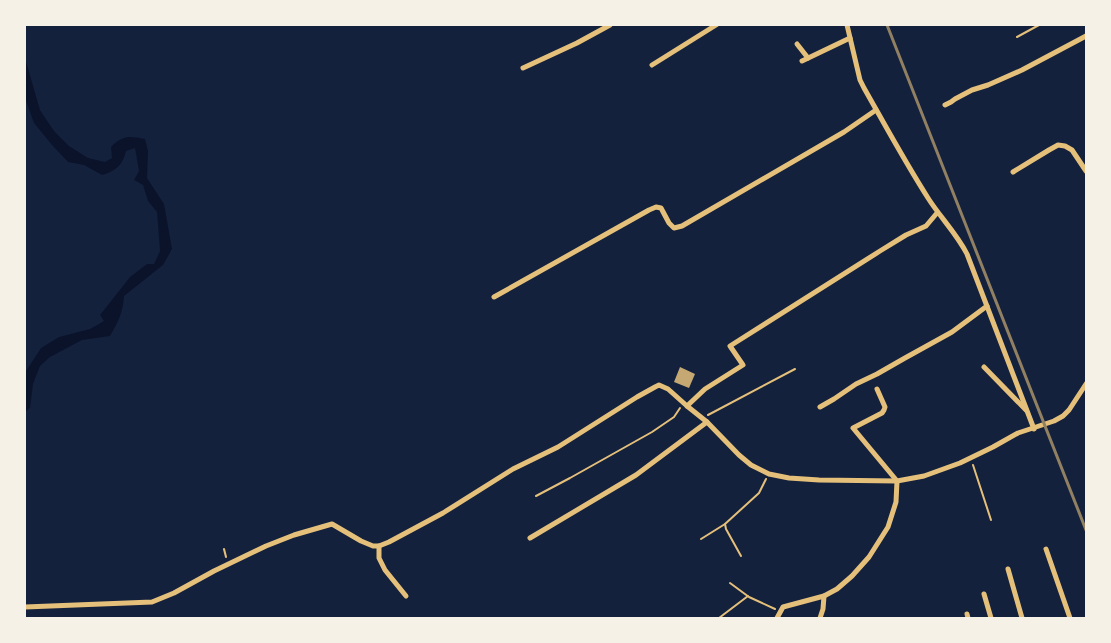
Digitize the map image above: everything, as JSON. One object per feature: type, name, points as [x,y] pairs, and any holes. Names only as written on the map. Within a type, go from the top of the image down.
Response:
[{"type":"street","points":[[523,68],[577,43],[610,25]]},
{"type":"street","points":[[652,65],[716,25]]},
{"type":"street","points":[[847,25],[860,80],[937,213],[967,254],[1034,429]]},
{"type":"street","points":[[945,105],[952,102],[954,98],[1022,70],[1086,36]]},
{"type":"street","points":[[802,61],[850,38]]},
{"type":"street","points":[[797,44],[808,58]]},
{"type":"street","points":[[494,297],[656,207],[661,208],[674,228],[682,226],[844,132],[876,110]]},
{"type":"street","points":[[1013,172],[1058,145],[1072,150],[1086,171]]},
{"type":"street","points":[[685,405],[743,365],[730,346],[906,235],[926,226],[937,213]]},
{"type":"street","points":[[820,407],[856,384],[952,332],[987,306]]},
{"type":"street","points":[[984,367],[1027,411]]},
{"type":"street","points":[[25,606],[152,602],[174,593],[266,546],[294,535],[332,524],[361,542],[379,546],[401,537],[513,469],[558,447],[654,387],[660,386],[668,389],[707,422],[739,455],[751,465],[769,474],[789,478],[819,480],[897,481],[924,476],[970,458],[1018,433],[1034,429],[1064,416],[1080,396],[1086,384]]},
{"type":"street","points":[[777,618],[783,607],[824,596],[837,589],[869,557],[888,527],[896,502],[897,481],[853,428],[884,410],[885,407],[877,389]]},
{"type":"street","points":[[530,538],[636,475],[707,422]]},
{"type":"street","points":[[379,546],[379,558],[385,570],[406,596]]},
{"type":"street","points":[[1046,548],[1070,618]]},
{"type":"street","points":[[1008,569],[1022,618]]},
{"type":"street","points":[[984,594],[991,618]]},
{"type":"street","points":[[820,618],[824,596]]},
{"type":"path","points":[[1017,37],[1039,25]]},
{"type":"path","points":[[702,418],[795,369]]},
{"type":"path","points":[[536,496],[652,432],[674,417],[685,405]]},
{"type":"path","points":[[970,458],[991,520]]},
{"type":"path","points":[[701,539],[725,524],[759,493],[769,474]]},
{"type":"path","points":[[725,524],[741,556]]},
{"type":"path","points":[[730,583],[748,596],[780,611]]},
{"type":"path","points":[[719,618],[748,596]]},
{"type":"water","points":[[25,58],[40,110],[54,131],[69,146],[88,158],[105,162],[112,158],[111,147],[119,140],[131,137],[145,139],[148,151],[147,178],[164,204],[172,249],[163,265],[124,296],[120,317],[110,336],[82,340],[50,357],[40,366],[33,384],[30,408],[25,412],[26,371],[41,348],[59,337],[90,329],[104,321],[100,315],[130,277],[147,264],[154,264],[160,251],[157,212],[148,201],[143,185],[134,180],[139,171],[135,148],[126,151],[118,167],[102,175],[84,165],[68,162],[34,123],[25,98]]},
{"type":"building","points":[[680,367],[695,374],[689,388],[674,382]]},
{"type":"railway","points":[[887,25],[1086,530]]}]
